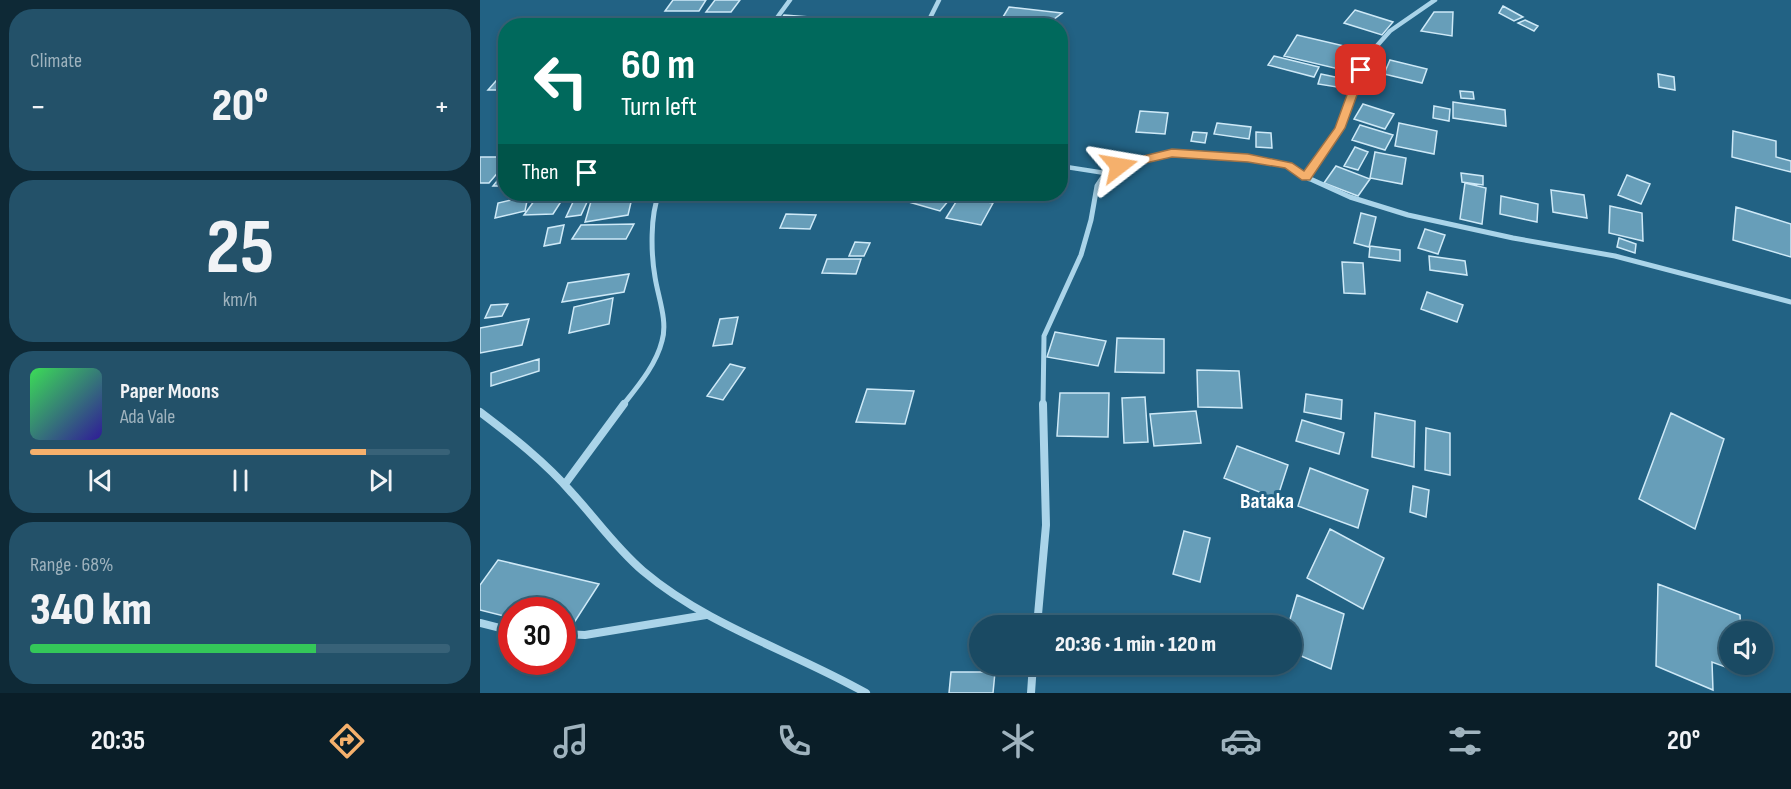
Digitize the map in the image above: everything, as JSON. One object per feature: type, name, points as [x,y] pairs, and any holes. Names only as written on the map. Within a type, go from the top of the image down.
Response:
[{"type":"street","points":[[777,18],[790,0]]},
{"type":"street","points":[[930,18],[939,0]]},
{"type":"street","points":[[1306,177],[1340,128],[1354,82],[1367,57],[1390,31],[1435,0]]},
{"type":"street","points":[[1038,615],[1046,525],[1042,366],[1044,336],[1081,255],[1091,220],[1097,186],[1106,173],[1119,166],[1172,153],[1248,158],[1288,165],[1306,177],[1350,197],[1408,215],[1513,238],[1615,256],[1791,302]]},
{"type":"street","points":[[1068,167],[1106,173]]},
{"type":"street","points":[[565,484],[647,372],[662,342],[664,326],[654,274],[652,208],[656,201]]},
{"type":"street","points":[[480,412],[532,451],[565,484],[597,524],[643,571],[706,615],[867,693]]},
{"type":"street","points":[[576,635],[706,615]]},
{"type":"street","points":[[480,623],[498,628]]},
{"type":"street","points":[[1030,693],[1032,675]]},
{"type":"building","points":[[673,0],[706,0],[699,11],[665,11]]},
{"type":"building","points":[[715,0],[740,0],[731,12],[706,12]]},
{"type":"building","points":[[1503,6],[1523,17],[1514,21],[1499,13]]},
{"type":"building","points":[[1009,7],[1062,13],[1056,18],[1003,17]]},
{"type":"building","points":[[1355,10],[1393,22],[1382,35],[1344,23]]},
{"type":"building","points":[[1434,12],[1453,12],[1452,36],[1421,31]]},
{"type":"building","points":[[784,15],[809,17],[808,18],[782,18]]},
{"type":"building","points":[[1525,20],[1538,26],[1534,31],[1518,23]]},
{"type":"building","points":[[1297,35],[1357,49],[1347,71],[1284,56]]},
{"type":"building","points":[[1274,56],[1319,67],[1314,77],[1268,65]]},
{"type":"building","points":[[1390,60],[1427,69],[1422,83],[1384,74]]},
{"type":"building","points":[[1321,74],[1345,79],[1343,88],[1318,84]]},
{"type":"building","points":[[1658,74],[1674,77],[1675,90],[1659,87]]},
{"type":"building","points":[[498,79],[498,90],[488,90]]},
{"type":"building","points":[[1460,91],[1473,92],[1474,99],[1461,98]]},
{"type":"building","points":[[1453,102],[1505,110],[1506,126],[1453,118]]},
{"type":"building","points":[[1363,104],[1394,114],[1385,129],[1354,119]]},
{"type":"building","points":[[1434,106],[1450,109],[1449,121],[1433,118]]},
{"type":"building","points":[[1140,111],[1168,113],[1165,134],[1136,132]]},
{"type":"building","points":[[1217,123],[1251,127],[1249,139],[1214,134]]},
{"type":"building","points":[[1399,123],[1437,131],[1434,154],[1395,146]]},
{"type":"building","points":[[1360,125],[1393,135],[1385,150],[1352,140]]},
{"type":"building","points":[[1733,131],[1776,141],[1776,157],[1791,161],[1791,172],[1732,157]]},
{"type":"building","points":[[1193,132],[1207,133],[1205,143],[1191,141]]},
{"type":"building","points":[[1256,132],[1271,133],[1272,148],[1256,147]]},
{"type":"building","points":[[1355,147],[1368,152],[1358,170],[1344,166]]},
{"type":"building","points":[[1375,152],[1406,158],[1402,184],[1370,178]]},
{"type":"building","points":[[480,157],[498,157],[498,172],[489,183],[480,183]]},
{"type":"building","points":[[1336,166],[1370,179],[1358,196],[1324,183]]},
{"type":"building","points":[[1461,173],[1483,176],[1483,185],[1462,182]]},
{"type":"building","points":[[1627,175],[1650,184],[1641,204],[1618,195]]},
{"type":"building","points":[[1465,183],[1486,188],[1482,224],[1460,219]]},
{"type":"building","points":[[1551,190],[1584,195],[1587,218],[1553,212]]},
{"type":"building","points":[[1501,196],[1538,204],[1537,222],[1500,214]]},
{"type":"building","points":[[527,201],[525,211],[495,218],[498,203]]},
{"type":"building","points":[[534,201],[561,201],[553,214],[524,215]]},
{"type":"building","points":[[574,201],[588,201],[581,215],[566,217]]},
{"type":"building","points":[[591,201],[631,201],[628,215],[585,222]]},
{"type":"building","points":[[910,201],[948,201],[940,211]]},
{"type":"building","points":[[957,201],[993,203],[981,225],[946,218]]},
{"type":"building","points":[[1610,206],[1642,213],[1643,241],[1609,233]]},
{"type":"building","points":[[1736,207],[1791,224],[1791,257],[1733,240]]},
{"type":"building","points":[[1361,213],[1376,217],[1369,247],[1354,243]]},
{"type":"building","points":[[786,214],[816,215],[810,229],[780,228]]},
{"type":"building","points":[[634,224],[626,239],[572,239],[581,225]]},
{"type":"building","points":[[564,225],[560,243],[544,246],[548,228]]},
{"type":"building","points":[[1425,229],[1445,235],[1438,254],[1418,248]]},
{"type":"building","points":[[1619,238],[1636,244],[1635,253],[1617,247]]},
{"type":"building","points":[[855,242],[870,243],[864,256],[849,256]]},
{"type":"building","points":[[1370,246],[1400,250],[1400,261],[1369,257]]},
{"type":"building","points":[[1429,256],[1465,261],[1467,275],[1430,270]]},
{"type":"building","points":[[827,259],[861,259],[856,274],[822,273]]},
{"type":"building","points":[[1342,262],[1363,263],[1365,294],[1344,293]]},
{"type":"building","points":[[629,274],[624,292],[562,302],[568,283]]},
{"type":"building","points":[[1427,292],[1463,305],[1457,322],[1421,309]]},
{"type":"building","points":[[613,298],[609,324],[569,333],[574,307]]},
{"type":"building","points":[[508,304],[502,316],[485,318],[491,305]]},
{"type":"building","points":[[738,317],[732,344],[713,346],[720,319]]},
{"type":"building","points":[[529,319],[522,345],[480,353],[480,328]]},
{"type":"building","points":[[1055,332],[1106,341],[1098,366],[1047,357]]},
{"type":"building","points":[[1117,338],[1164,339],[1164,373],[1115,372]]},
{"type":"building","points":[[539,359],[539,371],[491,386],[491,373]]},
{"type":"building","points":[[730,364],[745,368],[723,400],[707,396]]},
{"type":"building","points":[[1197,370],[1239,371],[1242,408],[1198,407]]},
{"type":"building","points":[[867,389],[914,391],[905,424],[856,422]]},
{"type":"building","points":[[1060,393],[1109,393],[1108,437],[1057,436]]},
{"type":"building","points":[[1306,394],[1342,400],[1341,419],[1304,412]]},
{"type":"building","points":[[1145,397],[1148,442],[1124,443],[1122,398]]},
{"type":"building","points":[[1196,411],[1201,443],[1154,446],[1150,414]]},
{"type":"building","points":[[1375,413],[1415,421],[1414,467],[1372,457]]},
{"type":"building","points":[[1671,413],[1724,439],[1695,529],[1639,499]]},
{"type":"building","points":[[1302,420],[1344,433],[1339,454],[1296,441]]},
{"type":"building","points":[[1426,428],[1450,433],[1450,475],[1425,470]]},
{"type":"building","points":[[1237,446],[1288,465],[1277,499],[1224,478]]},
{"type":"building","points":[[1310,468],[1368,490],[1358,528],[1298,506]]},
{"type":"building","points":[[1413,486],[1429,490],[1426,517],[1410,512]]},
{"type":"building","points":[[1330,529],[1384,558],[1363,609],[1307,578]]},
{"type":"building","points":[[1184,531],[1210,538],[1200,582],[1173,574]]},
{"type":"building","points":[[498,560],[599,584],[576,620],[576,597],[498,597],[498,614],[480,610],[480,585]]},
{"type":"building","points":[[1658,584],[1740,615],[1740,621],[1719,621],[1719,665],[1712,662],[1713,690],[1656,666]]},
{"type":"building","points":[[1297,595],[1344,614],[1331,669],[1302,656],[1302,615],[1291,615]]},
{"type":"building","points":[[951,672],[995,675],[993,693],[949,693]]},
{"type":"district","name":"Bataka","points":[[1267,500]]},
{"type":"route","points":[[1119,166],[1172,153],[1248,158],[1288,165],[1306,177],[1340,128],[1354,82],[1361,70]]}]
